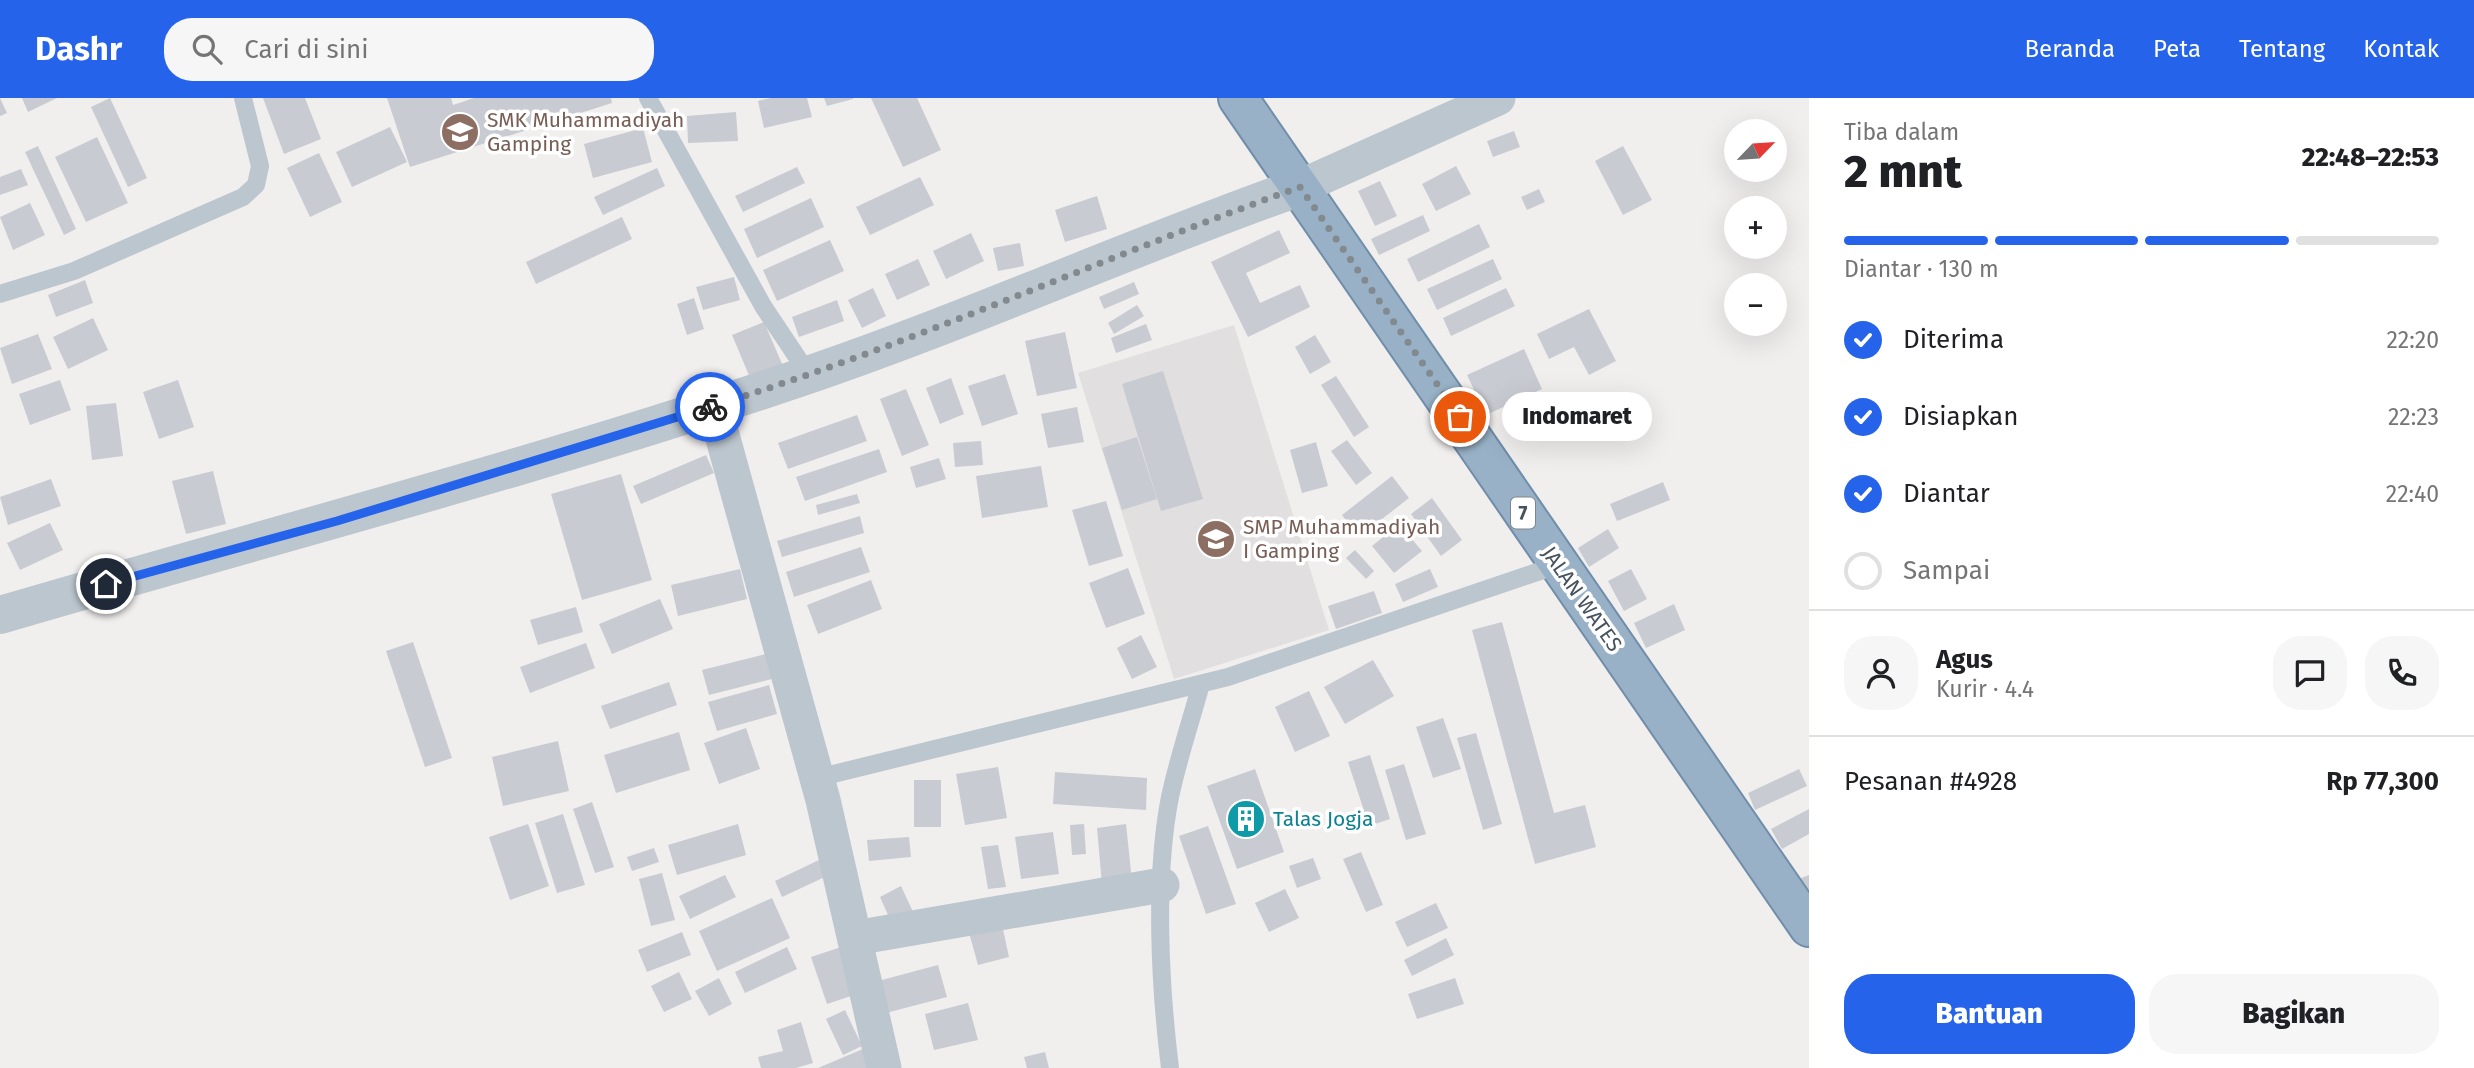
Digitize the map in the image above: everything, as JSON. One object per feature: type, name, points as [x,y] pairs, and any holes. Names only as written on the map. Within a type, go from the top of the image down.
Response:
[{"type":"highway","name":"JALAN WATES","points":[[1238,98],[1432,374],[1558,565],[1809,927]]},
{"type":"street","points":[[0,614],[337,521],[809,375],[1002,302],[1180,230],[1300,187],[1498,98]]},
{"type":"street","points":[[714,406],[817,778],[884,1068]]},
{"type":"street","points":[[855,938],[1162,885]]},
{"type":"lane","points":[[0,295],[74,271],[243,197],[256,186],[260,166],[243,98]]},
{"type":"lane","points":[[648,98],[763,306],[809,375]]},
{"type":"lane","points":[[817,778],[1241,673],[1558,565]]},
{"type":"lane","points":[[1170,1068],[1163,1015],[1162,885],[1170,799],[1200,684]]},
{"type":"shaded area","name":"SMP Muhammadiyah I Gamping","points":[[1234,325],[1329,630],[1174,679],[1078,373]]},
{"type":"building","points":[[0,98],[7,113],[0,116]]},
{"type":"building","points":[[22,98],[57,98],[28,112]]},
{"type":"building","points":[[110,98],[147,178],[128,187],[91,107]]},
{"type":"building","points":[[263,98],[305,98],[321,139],[284,154]]},
{"type":"building","name":"SMK Muhammadiyah Gamping","points":[[387,98],[451,98],[453,105],[474,98],[611,98],[612,103],[410,167]]},
{"type":"building","points":[[771,98],[807,98],[812,117],[764,128],[758,101]]},
{"type":"building","points":[[824,98],[853,98],[853,99],[827,106]]},
{"type":"building","points":[[871,98],[917,98],[941,150],[903,167]]},
{"type":"building","points":[[736,112],[738,141],[688,143],[687,116]]},
{"type":"building","points":[[390,127],[407,162],[352,187],[336,152]]},
{"type":"building","points":[[643,128],[652,162],[593,178],[584,144]]},
{"type":"building","points":[[1514,131],[1520,147],[1493,157],[1487,141]]},
{"type":"building","points":[[97,137],[128,203],[86,222],[55,157]]},
{"type":"building","points":[[38,146],[76,229],[64,235],[25,152]]},
{"type":"building","points":[[1623,146],[1652,200],[1623,215],[1595,161]]},
{"type":"building","points":[[319,153],[342,202],[310,217],[287,168]]},
{"type":"building","points":[[1456,166],[1471,194],[1436,211],[1422,184]]},
{"type":"building","points":[[797,167],[805,183],[743,212],[735,196]]},
{"type":"building","points":[[657,168],[665,186],[603,215],[594,197]]},
{"type":"building","points":[[21,169],[28,185],[0,195],[0,177]]},
{"type":"building","points":[[920,177],[934,205],[870,235],[856,207]]},
{"type":"building","points":[[1380,181],[1397,216],[1375,226],[1358,191]]},
{"type":"building","points":[[1539,189],[1545,202],[1527,210],[1521,197]]},
{"type":"building","points":[[1097,196],[1107,229],[1065,242],[1055,210]]},
{"type":"building","points":[[811,198],[824,227],[757,258],[744,229]]},
{"type":"building","points":[[30,203],[45,235],[13,250],[0,217]]},
{"type":"building","points":[[1423,215],[1430,231],[1379,255],[1371,239]]},
{"type":"building","points":[[622,217],[632,239],[536,284],[526,262]]},
{"type":"building","points":[[1479,224],[1490,247],[1418,282],[1407,259]]},
{"type":"building","points":[[1279,230],[1290,253],[1246,273],[1260,303],[1300,285],[1310,307],[1248,337],[1211,262]]},
{"type":"building","points":[[971,233],[984,261],[946,279],[933,251]]},
{"type":"building","points":[[830,240],[844,271],[777,301],[763,270]]},
{"type":"building","points":[[1020,243],[1024,266],[998,271],[993,248]]},
{"type":"building","points":[[918,259],[930,285],[897,300],[885,274]]},
{"type":"building","points":[[1493,259],[1502,279],[1437,310],[1427,289]]},
{"type":"building","points":[[734,277],[740,300],[703,310],[696,287]]},
{"type":"building","points":[[85,280],[93,303],[56,317],[48,295]]},
{"type":"building","points":[[1134,282],[1139,294],[1104,309],[1099,297]]},
{"type":"building","points":[[873,288],[886,316],[862,328],[848,300]]},
{"type":"building","points":[[1506,288],[1515,306],[1451,336],[1443,318]]},
{"type":"building","points":[[694,298],[704,329],[687,335],[677,304]]},
{"type":"building","points":[[837,300],[844,321],[799,337],[792,317]]},
{"type":"building","points":[[1137,305],[1144,316],[1114,334],[1108,323]]},
{"type":"building","points":[[1589,309],[1616,361],[1589,375],[1574,347],[1549,359],[1537,334]]},
{"type":"building","points":[[93,318],[108,350],[68,369],[53,337]]},
{"type":"building","points":[[764,322],[783,366],[751,380],[732,335]]},
{"type":"building","points":[[1146,324],[1152,340],[1116,353],[1111,338]]},
{"type":"building","points":[[1065,332],[1077,388],[1037,396],[1025,341]]},
{"type":"building","points":[[38,334],[52,369],[12,384],[0,348]]},
{"type":"building","points":[[1315,335],[1331,362],[1310,374],[1295,347]]},
{"type":"building","points":[[1524,349],[1542,389],[1486,415],[1467,375]]},
{"type":"building","points":[[1163,371],[1203,499],[1161,511],[1122,384]]},
{"type":"building","points":[[1005,374],[1018,414],[982,426],[968,386]]},
{"type":"building","points":[[1336,376],[1369,427],[1354,437],[1321,385]]},
{"type":"building","points":[[951,378],[964,414],[940,424],[926,388]]},
{"type":"building","points":[[60,380],[71,410],[30,425],[19,394]]},
{"type":"building","points":[[178,380],[194,427],[159,439],[143,392]]},
{"type":"building","points":[[906,389],[929,445],[902,456],[880,399]]},
{"type":"building","points":[[116,403],[123,456],[92,460],[86,406]]},
{"type":"building","points":[[1077,407],[1084,442],[1048,448],[1041,414]]},
{"type":"building","points":[[857,415],[867,441],[788,469],[778,443]]},
{"type":"building","points":[[1137,437],[1157,499],[1122,510],[1102,448]]},
{"type":"building","points":[[1347,440],[1372,473],[1356,485],[1331,451]]},
{"type":"building","points":[[981,441],[983,465],[955,467],[953,443]]},
{"type":"building","points":[[1316,442],[1328,486],[1302,493],[1290,450]]},
{"type":"building","points":[[879,449],[887,472],[805,501],[796,477]]},
{"type":"building","points":[[706,455],[714,473],[641,504],[633,486]]},
{"type":"building","points":[[939,458],[946,479],[916,488],[910,467]]},
{"type":"building","points":[[1041,466],[1048,507],[982,518],[976,476]]},
{"type":"building","points":[[213,471],[226,524],[186,534],[172,481]]},
{"type":"building","points":[[621,474],[652,580],[582,600],[551,494]]},
{"type":"building","points":[[1392,476],[1409,498],[1359,537],[1342,515]]},
{"type":"building","points":[[51,479],[61,506],[8,525],[0,497]]},
{"type":"building","points":[[1663,482],[1670,500],[1617,521],[1610,504]]},
{"type":"building","points":[[857,494],[860,503],[818,515],[816,505]]},
{"type":"building","points":[[1432,498],[1462,540],[1441,556],[1411,514]]},
{"type":"building","points":[[1106,501],[1123,556],[1089,566],[1072,510]]},
{"type":"building","points":[[860,516],[864,533],[782,557],[777,541]]},
{"type":"building","points":[[50,523],[63,550],[20,570],[7,543]]},
{"type":"building","points":[[1399,524],[1422,551],[1394,573],[1372,546]]},
{"type":"building","points":[[1608,529],[1619,548],[1589,567],[1578,548]]},
{"type":"building","points":[[861,547],[870,572],[794,597],[786,572]]},
{"type":"building","points":[[1355,550],[1374,571],[1366,579],[1346,558]]},
{"type":"building","points":[[1128,568],[1145,614],[1106,628],[1089,583]]},
{"type":"building","points":[[740,569],[747,599],[678,616],[671,585]]},
{"type":"building","points":[[1430,569],[1438,587],[1403,602],[1395,584]]},
{"type":"building","points":[[1631,569],[1647,599],[1624,611],[1608,581]]},
{"type":"building","points":[[871,580],[882,609],[818,634],[807,605]]},
{"type":"building","points":[[1374,591],[1382,613],[1336,629],[1328,606]]},
{"type":"building","points":[[660,599],[673,629],[612,654],[599,624]]},
{"type":"building","points":[[1674,604],[1685,630],[1646,648],[1634,623]]},
{"type":"building","points":[[576,607],[583,632],[538,645],[530,620]]},
{"type":"building","points":[[1502,622],[1554,813],[1585,805],[1596,847],[1535,864],[1472,630]]},
{"type":"building","points":[[1141,635],[1157,667],[1132,679],[1117,648]]},
{"type":"building","points":[[413,642],[452,758],[425,767],[386,651]]},
{"type":"building","points":[[586,643],[595,668],[530,693],[520,667]]},
{"type":"building","points":[[770,653],[776,678],[709,695],[702,670]]},
{"type":"building","points":[[1373,660],[1394,696],[1345,724],[1324,687]]},
{"type":"building","points":[[669,682],[677,705],[610,729],[601,706]]},
{"type":"building","points":[[769,685],[777,714],[717,731],[708,702]]},
{"type":"building","points":[[1309,691],[1330,736],[1295,752],[1275,707]]},
{"type":"building","points":[[1443,718],[1461,769],[1433,778],[1416,727]]},
{"type":"building","points":[[746,728],[760,769],[719,784],[704,743]]},
{"type":"building","points":[[679,732],[690,770],[616,793],[604,755]]},
{"type":"building","points":[[1476,733],[1502,824],[1483,830],[1457,738]]},
{"type":"building","points":[[558,741],[569,791],[503,806],[492,757]]},
{"type":"building","points":[[1370,755],[1390,819],[1369,826],[1348,762]]},
{"type":"building","points":[[1404,764],[1426,834],[1406,840],[1385,770]]},
{"type":"building","points":[[998,767],[1007,818],[965,825],[956,774]]},
{"type":"building","name":"Talas Jogja","points":[[1255,769],[1284,852],[1237,869],[1207,786]]},
{"type":"building","points":[[1799,769],[1807,786],[1755,810],[1748,793]]},
{"type":"building","points":[[1055,772],[1147,778],[1146,810],[1053,804]]},
{"type":"building","points":[[914,780],[941,780],[941,827],[914,827]]},
{"type":"building","points":[[592,802],[614,867],[595,873],[573,809]]},
{"type":"building","points":[[1809,809],[1809,834],[1782,849],[1771,829]]},
{"type":"building","points":[[563,814],[585,885],[557,893],[535,823]]},
{"type":"building","points":[[528,824],[549,886],[510,900],[489,837]]},
{"type":"building","points":[[738,824],[746,855],[677,875],[668,845]]},
{"type":"building","points":[[1084,824],[1086,854],[1072,855],[1070,825]]},
{"type":"building","points":[[1126,824],[1132,881],[1102,885],[1097,828]]},
{"type":"building","points":[[1208,826],[1236,904],[1206,914],[1179,836]]},
{"type":"building","points":[[1053,832],[1059,874],[1021,879],[1015,837]]},
{"type":"building","points":[[909,837],[911,857],[869,861],[867,840]]},
{"type":"building","points":[[998,845],[1006,887],[988,889],[981,847]]},
{"type":"building","points":[[654,848],[659,862],[632,871],[627,857]]},
{"type":"building","points":[[1361,852],[1383,905],[1366,912],[1343,859]]},
{"type":"building","points":[[1313,858],[1321,879],[1297,888],[1289,866]]},
{"type":"building","points":[[819,860],[827,876],[782,897],[775,881]]},
{"type":"building","points":[[662,873],[675,920],[651,926],[639,879]]},
{"type":"building","points":[[725,875],[736,897],[690,919],[679,896]]},
{"type":"building","points":[[1809,875],[1809,910],[1796,880]]},
{"type":"building","points":[[901,886],[914,914],[892,924],[880,897]]},
{"type":"building","points":[[1285,889],[1299,918],[1269,932],[1255,903]]},
{"type":"building","points":[[772,898],[790,938],[717,971],[699,931]]},
{"type":"building","points":[[1436,903],[1448,928],[1407,947],[1395,922]]},
{"type":"building","points":[[1001,920],[1009,957],[978,965],[968,929]]},
{"type":"building","points":[[682,932],[691,955],[647,972],[638,950]]},
{"type":"building","points":[[1446,938],[1454,955],[1412,976],[1404,960]]},
{"type":"building","points":[[787,947],[797,969],[745,993],[735,972]]},
{"type":"building","points":[[841,947],[857,994],[827,1004],[811,957]]},
{"type":"building","points":[[938,965],[947,997],[886,1013],[878,981]]},
{"type":"building","points":[[679,972],[692,999],[664,1012],[651,986]]},
{"type":"building","points":[[719,978],[732,1004],[709,1016],[695,991]]},
{"type":"building","points":[[1455,978],[1464,1004],[1417,1019],[1408,994]]},
{"type":"building","points":[[968,1003],[978,1040],[934,1050],[925,1014]]},
{"type":"building","points":[[845,1010],[862,1046],[843,1055],[826,1019]]},
{"type":"building","points":[[801,1022],[813,1063],[796,1068],[761,1068],[758,1057],[783,1051],[777,1030]]},
{"type":"building","points":[[870,1046],[879,1068],[818,1068]]},
{"type":"building","points":[[1045,1052],[1049,1068],[1027,1068],[1024,1057]]},
{"type":"way so far","points":[[710,407],[809,375],[954,321],[1180,230],[1300,187],[1460,417]]},
{"type":"place","name":"SMK Muhammadiyah Gamping","points":[[460,132]]},
{"type":"place","name":"Indomaret","points":[[1460,417]]},
{"type":"place","name":"SMP Muhammadiyah I Gamping","points":[[1216,539]]},
{"type":"place","name":"Talas Jogja","points":[[1246,819]]},
{"type":"route","points":[[106,584],[337,521],[710,407]]}]
